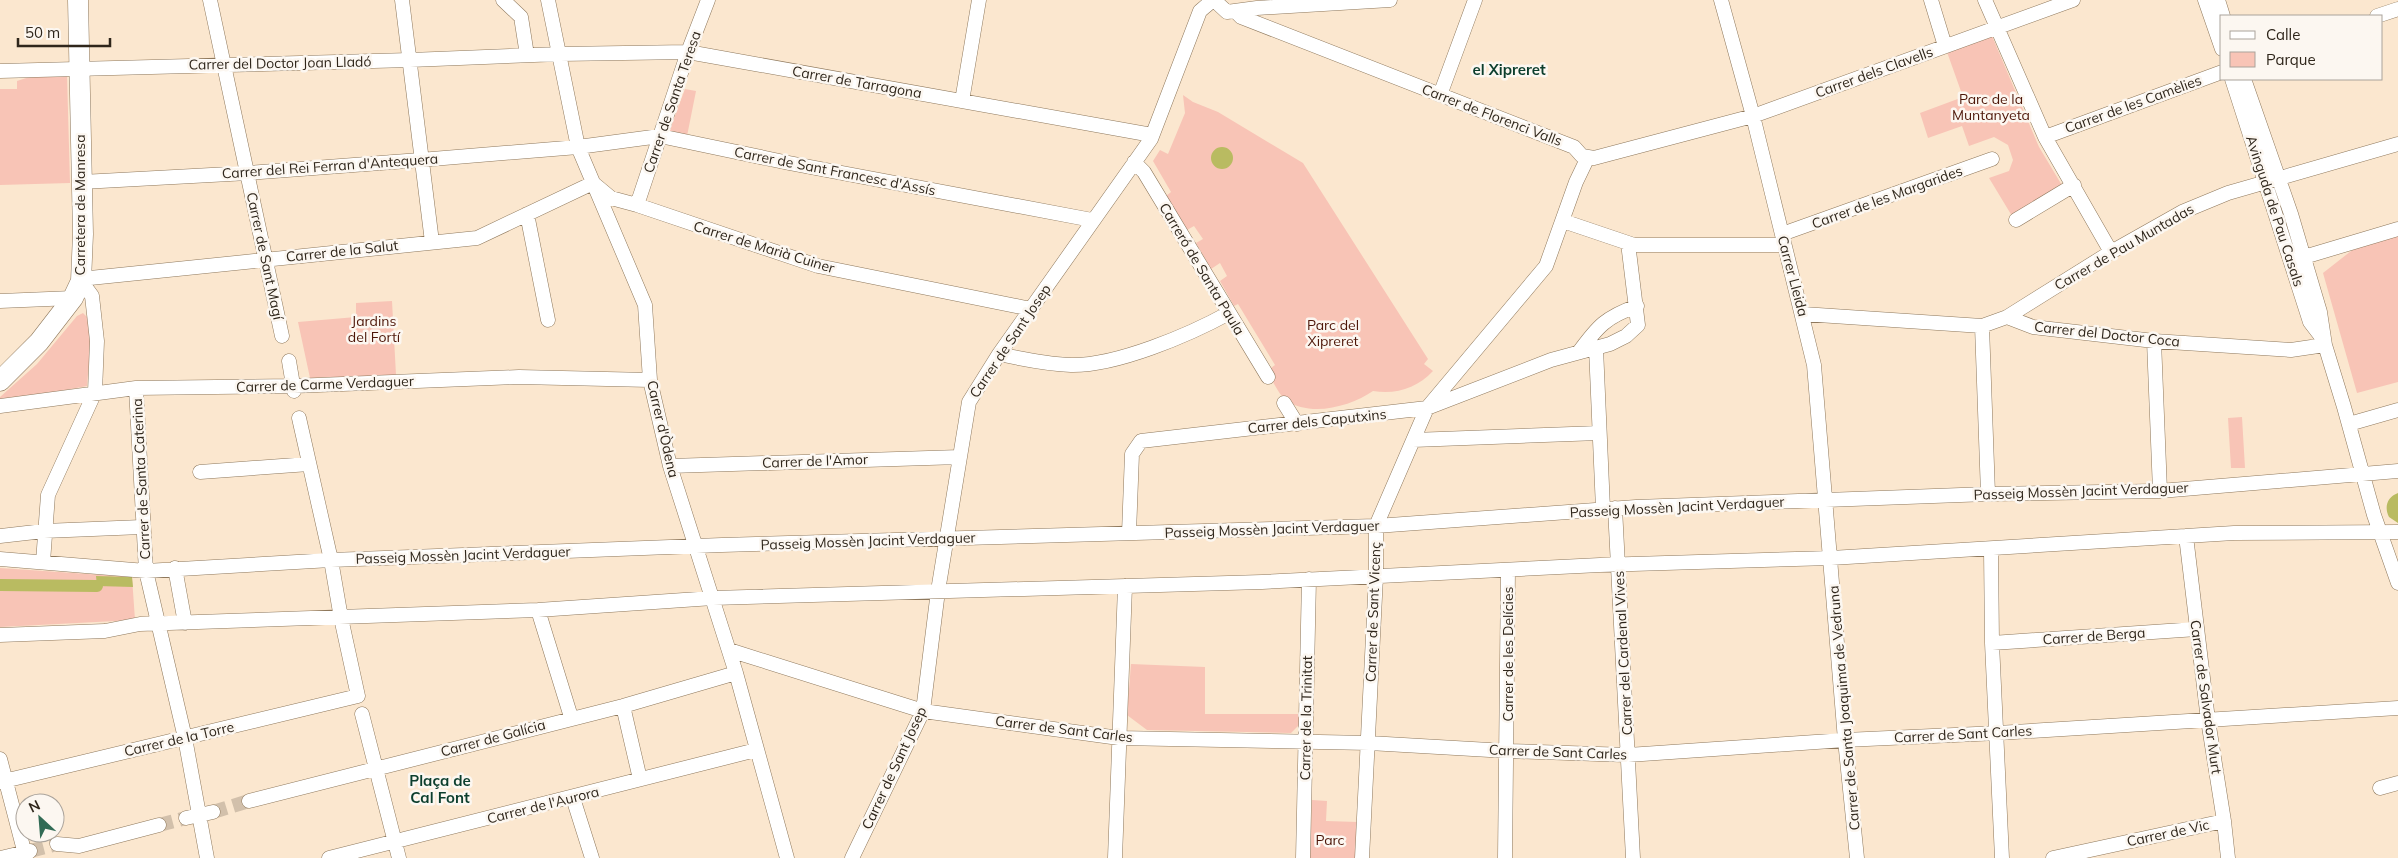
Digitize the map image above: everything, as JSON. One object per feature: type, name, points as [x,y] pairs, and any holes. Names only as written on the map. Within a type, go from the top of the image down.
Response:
[{"type":"street","name":"Carretera de Manresa","points":[[77,290],[83,263],[78,0]]},
{"type":"street","name":"Carrer de Sant Magí","points":[[210,0],[282,336]]},
{"type":"street","points":[[402,0],[420,160],[432,242]]},
{"type":"street","points":[[504,0],[521,17],[527,55]]},
{"type":"street","name":"Carrer d'Òdena","points":[[548,0],[578,147],[644,305],[650,380],[670,466],[736,673],[787,858]]},
{"type":"street","name":"Carrer de Santa Teresa","points":[[637,205],[688,52],[708,0]]},
{"type":"street","points":[[962,101],[979,0]]},
{"type":"street","name":"Carrer de Florenci Valls","points":[[1214,0],[1227,12],[1236,12],[1241,17],[1574,147],[1582,156],[1588,157]]},
{"type":"street","name":"Carrer de Sant Josep","points":[[852,858],[923,710],[938,590],[969,402],[999,354],[1152,135],[1200,11],[1214,0]]},
{"type":"street","points":[[1236,12],[1259,4],[1390,0]]},
{"type":"street","points":[[1440,95],[1475,0]]},
{"type":"street","name":"Carrer Lleida","points":[[1721,0],[1753,116],[1814,365],[1831,558]]},
{"type":"street","points":[[1985,0],[2044,137],[2074,184],[2111,252]]},
{"type":"street","name":"Carrer dels Clavells","points":[[1753,116],[2073,0]]},
{"type":"street","points":[[2205,0],[2220,43]]},
{"type":"street","points":[[2218,0],[2223,15]]},
{"type":"street","points":[[1936,1],[1946,46]]},
{"type":"street","points":[[2380,15],[2398,9]]},
{"type":"street","name":"Carrer de Tarragona","points":[[560,54],[688,52],[1152,135]]},
{"type":"street","name":"Carrer del Doctor Joan Lladó","points":[[0,71],[560,54]]},
{"type":"street","name":"Carrer de les Camèlies","points":[[2044,137],[2220,73]]},
{"type":"street","name":"Avinguda de Pau Casals","points":[[2232,80],[2310,322],[2324,343]]},
{"type":"street","name":"Avinguda de Pau Casals","points":[[2244,80],[2280,178],[2320,312],[2324,343],[2362,474],[2379,531],[2397,577]]},
{"type":"street","points":[[1588,157],[1603,156],[1753,116]]},
{"type":"street","name":"Carrer de Sant Francesc d'Assís","points":[[578,147],[660,136],[789,163],[1092,220]]},
{"type":"street","name":"Carrer de Pau Muntadas","points":[[2007,317],[2111,252],[2182,212],[2228,193],[2398,144]]},
{"type":"street","name":"Carrer del Rei Ferran d'Antequera","points":[[82,182],[248,173],[578,147]]},
{"type":"street","name":"Carrer de Sant Vicenç","points":[[1362,858],[1369,743],[1376,576],[1376,526],[1427,408],[1546,266],[1576,182],[1588,157]]},
{"type":"street","name":"Carrer de les Margarides","points":[[1563,221],[1634,245],[1783,240],[1992,159]]},
{"type":"street","name":"Carreró de Santa Paula","points":[[1134,162],[1144,172],[1268,377]]},
{"type":"street","name":"Carrer de Marià Cuiner","points":[[593,183],[611,198],[818,266],[1030,309]]},
{"type":"street","name":"Carrer de la Salut","points":[[0,301],[77,290],[90,278],[477,238],[593,183]]},
{"type":"street","points":[[2016,220],[2074,184]]},
{"type":"street","points":[[527,214],[548,320]]},
{"type":"street","points":[[2304,258],[2398,229]]},
{"type":"street","name":"Carrer dels Caputxins","points":[[1129,533],[1132,454],[1141,441],[1427,408],[1551,360],[1596,348],[1626,336],[1638,325],[1628,243]]},
{"type":"street","points":[[0,380],[39,342],[77,290],[87,287],[93,300],[96,341],[95,392],[48,495],[43,562]]},
{"type":"street","points":[[2025,305],[2031,313],[2030,322],[2033,328]]},
{"type":"street","points":[[1579,352],[1594,331],[1614,314],[1637,306]]},
{"type":"street","points":[[999,354],[1049,363],[1072,365],[1093,363],[1133,354],[1209,324],[1229,313]]},
{"type":"street","points":[[1803,314],[1982,326],[2007,317]]},
{"type":"street","name":"Carrer del Doctor Coca","points":[[2007,317],[2033,328],[2154,341],[2291,350],[2324,343]]},
{"type":"street","points":[[1982,326],[1988,494]]},
{"type":"street","points":[[2154,341],[2160,491]]},
{"type":"street","name":"Carrer del Cardenal Vives","points":[[1596,348],[1599,433],[1609,509],[1619,564],[1633,858]]},
{"type":"street","points":[[289,361],[293,388]]},
{"type":"street","name":"Carrer de Carme Verdaguer","points":[[0,406],[136,388],[293,388],[519,377],[650,380]]},
{"type":"street","name":"Carrer de Santa Caterina","points":[[136,388],[142,527],[146,571],[158,624]]},
{"type":"street","points":[[1284,403],[1297,424]]},
{"type":"street","points":[[2349,424],[2398,410]]},
{"type":"street","points":[[299,418],[331,560],[341,618]]},
{"type":"street","points":[[1413,440],[1599,433]]},
{"type":"street","name":"Carrer de l'Amor","points":[[670,466],[960,457]]},
{"type":"street","points":[[200,472],[234,466],[309,464]]},
{"type":"street","name":"Passeig Mossèn Jacint Verdaguer","points":[[0,558],[146,571],[331,560],[695,546],[1376,526],[1609,509],[1988,494],[2160,491],[2398,471]]},
{"type":"street","points":[[0,536],[44,531],[142,527]]},
{"type":"street","points":[[0,635],[105,631],[140,624],[538,610],[713,598],[1309,579],[1619,564],[1831,558],[1991,550],[2186,536],[2398,532]]},
{"type":"street","name":"Carrer de Salvador Murt","points":[[2186,536],[2208,720],[2228,858]]},
{"type":"street","points":[[1991,550],[1992,643],[1998,733],[2002,858]]},
{"type":"street","name":"Carrer de Santa Joaquima de Vedruna","points":[[1831,558],[1844,740],[1858,858]]},
{"type":"street","points":[[175,568],[184,622]]},
{"type":"street","name":"Carrer de les Delícies","points":[[1505,858],[1508,751],[1508,570]]},
{"type":"street","name":"Carrer de la Trinitat","points":[[1302,858],[1309,579]]},
{"type":"street","points":[[1115,858],[1125,586]]},
{"type":"street","points":[[538,610],[571,718]]},
{"type":"street","name":"Carrer de la Torre","points":[[3,781],[358,696],[341,618]]},
{"type":"street","points":[[158,624],[185,738],[192,817],[207,858]]},
{"type":"street","name":"Carrer de Berga","points":[[1992,643],[2197,629]]},
{"type":"street","name":"Carrer de Sant Carles","points":[[729,650],[923,710],[1119,738],[1369,743],[1508,751],[1628,755],[1844,740],[1998,733],[2398,708]]},
{"type":"street","name":"Carrer de Galícia","points":[[249,801],[623,706],[736,673]]},
{"type":"street","points":[[623,706],[640,779]]},
{"type":"street","points":[[362,714],[399,858]]},
{"type":"street","name":"Carrer de l'Aurora","points":[[329,858],[573,798],[756,750]]},
{"type":"street","points":[[0,759],[3,781],[27,854],[1,858]]},
{"type":"street","points":[[2380,788],[2398,784]]},
{"type":"street","points":[[573,798],[592,858]]},
{"type":"street","points":[[192,817],[213,812]]},
{"type":"street","name":"Carrer de Vic","points":[[2053,858],[2224,821]]},
{"type":"street","points":[[58,844],[79,846],[159,825]]},
{"type":"green space","name":"Parc de la Muntanyeta","points":[[1992,36],[2039,147],[2063,187],[2012,216],[1989,178],[2009,171],[2013,160],[2008,145],[1994,137],[1969,146],[1962,126],[1928,138],[1920,113],[1963,97],[1947,52]]},
{"type":"green space","points":[[42,73],[67,75],[70,183],[0,185],[0,89],[17,89],[17,81]]},
{"type":"green space","points":[[685,89],[696,91],[687,136],[669,132]]},
{"type":"green space","name":"Parc del Xipreret","points":[[1183,95],[1193,102],[1218,112],[1303,163],[1428,359],[1424,364],[1433,371],[1427,377],[1406,389],[1390,392],[1373,391],[1354,401],[1331,408],[1307,408],[1296,405],[1283,397],[1267,371],[1275,365],[1238,304],[1234,306],[1220,281],[1227,276],[1220,263],[1211,269],[1196,243],[1203,239],[1194,226],[1187,230],[1166,196],[1171,192],[1153,161],[1160,150],[1168,154],[1185,113]]},
{"type":"green space","points":[[2398,233],[2398,382],[2357,393],[2323,273],[2360,244]]},
{"type":"green space","name":"Jardins del Fortí","points":[[392,301],[396,375],[310,378],[298,322],[356,317],[356,303]]},
{"type":"green space","points":[[83,313],[90,320],[87,386],[0,402],[0,397],[37,364],[77,316]]},
{"type":"green space","points":[[2242,417],[2245,468],[2231,468],[2228,418]]},
{"type":"green space","points":[[0,568],[132,577],[135,620],[0,627]]},
{"type":"green space","points":[[1131,664],[1205,667],[1205,714],[1299,714],[1299,725],[1291,733],[1147,730],[1127,715]]},
{"type":"green space","name":"Parc","points":[[1312,800],[1327,801],[1326,821],[1358,822],[1356,858],[1310,858]]},
{"type":"shaded area","points":[[1222,147],[1232,154],[1233,158],[1226,168],[1222,169],[1212,162],[1211,158],[1218,148]]},
{"type":"shaded area","points":[[2398,493],[2398,523],[2389,517],[2387,503],[2391,497]]},
{"type":"shaded area","points":[[96,576],[132,577],[133,587],[97,586]]},
{"type":"waterway","points":[[0,585],[97,586]]},
{"type":"tunnel","points":[[213,812],[249,801]]},
{"type":"tunnel","points":[[159,825],[186,818]]},
{"type":"tunnel","points":[[30,851],[57,844]]},
{"type":"district","name":"el Xipreret","points":[[1509,70]]},
{"type":"district","name":"Plaça de Cal Font","points":[[440,790]]}]
